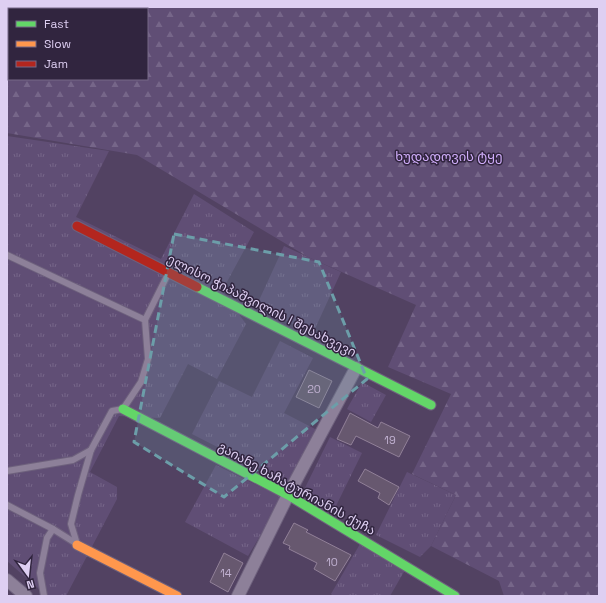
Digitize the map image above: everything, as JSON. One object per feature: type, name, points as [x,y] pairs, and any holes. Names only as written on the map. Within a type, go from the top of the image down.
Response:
[{"type":"street","name":"ელისო ჭიპაშვილის I შესახვევი","points":[[77,226],[356,368],[288,495],[238,596]]},
{"type":"street","points":[[356,368],[431,405]]},
{"type":"street","name":"გაიანე ხაჩატურიანის ქუჩა","points":[[123,409],[288,495],[452,595]]},
{"type":"street","points":[[77,544],[177,596]]},
{"type":"street","points":[[7,580],[26,596]]},
{"type":"lane","points":[[7,255],[145,320]]},
{"type":"lane","points":[[77,544],[71,524],[91,450],[112,411],[123,409],[141,382],[148,359],[145,320],[168,273]]},
{"type":"lane","points":[[7,471],[73,460],[91,450]]},
{"type":"lane","points":[[7,505],[53,529],[77,544]]},
{"type":"lane","points":[[44,596],[40,573],[47,538],[53,529]]},
{"type":"highlighted area","points":[[174,234],[319,262],[367,379],[224,497],[134,442]]},
{"type":"green space","name":"ხუდადოვის ტყე","points":[[7,7],[599,7],[599,596],[504,596],[499,581],[431,546],[456,495],[412,474],[451,394],[388,367],[416,305],[308,257],[137,155],[7,133]]},
{"type":"green space","points":[[7,136],[109,151],[76,217],[161,259],[194,194],[254,232],[222,291],[246,324],[217,379],[188,364],[160,418],[119,416],[90,472],[117,487],[117,499],[66,596],[47,596],[7,561]]},
{"type":"green space","points":[[284,246],[341,272],[313,333],[256,307]]},
{"type":"green space","points":[[280,341],[313,358],[284,413],[317,430],[290,484],[192,434],[219,381],[252,397]]},
{"type":"green space","points":[[362,382],[386,395],[371,422],[347,409]]},
{"type":"green space","points":[[330,437],[362,453],[334,510],[302,494]]},
{"type":"green space","points":[[216,465],[283,498],[248,556],[185,522]]},
{"type":"green space","points":[[407,472],[456,495],[431,546],[420,557],[376,535]]},
{"type":"green space","points":[[360,544],[405,570],[390,596],[335,596],[331,594]]},
{"type":"building","points":[[309,370],[332,381],[319,408],[296,397]]},
{"type":"building","points":[[350,413],[378,428],[381,422],[410,436],[399,457],[356,436],[351,445],[337,439]]},
{"type":"building","points":[[365,469],[399,487],[389,505],[378,498],[380,493],[358,481]]},
{"type":"building","points":[[294,523],[308,530],[306,532],[351,555],[335,581],[314,569],[317,563],[289,549],[290,546],[283,543]]},
{"type":"building","points":[[224,553],[243,563],[228,592],[210,582]]},
{"type":"traffic: fast","points":[[197,287],[431,405]]},
{"type":"traffic: fast","points":[[123,409],[288,495],[455,596]]},
{"type":"traffic: slow","points":[[77,545],[177,596]]},
{"type":"traffic: jam","points":[[77,226],[197,287]]}]
